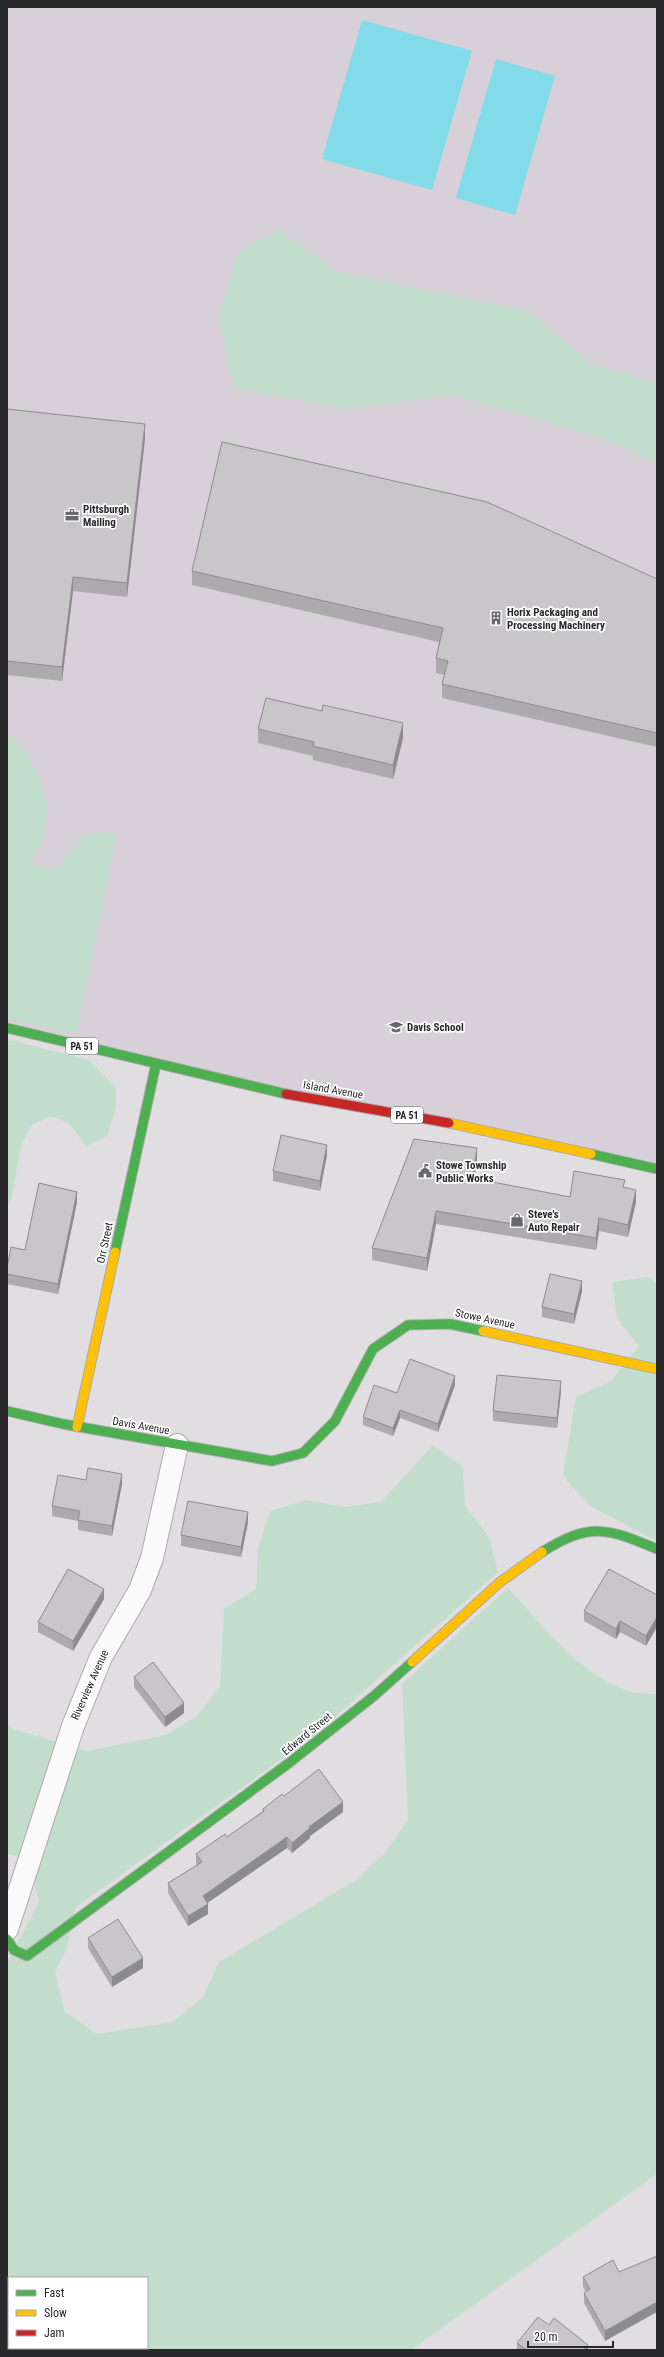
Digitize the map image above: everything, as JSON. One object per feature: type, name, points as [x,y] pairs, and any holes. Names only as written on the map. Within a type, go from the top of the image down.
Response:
[{"type":"street","name":"Island Avenue","points":[[7,1028],[281,1093],[477,1128],[657,1169]]},
{"type":"street","name":"Orr Street","points":[[77,1427],[156,1064]]},
{"type":"street","name":"Stowe Avenue","points":[[272,1460],[303,1453],[335,1421],[374,1349],[408,1325],[450,1324],[657,1369]]},
{"type":"street","name":"Davis Avenue","points":[[7,1411],[77,1427],[272,1460]]},
{"type":"street","name":"Riverview Avenue","points":[[7,1929],[73,1726],[101,1657],[140,1590],[152,1558],[177,1445]]},
{"type":"street","name":"Edward Street","points":[[7,1939],[9,1945],[16,1953],[27,1956],[296,1759],[375,1694],[509,1575],[555,1545],[584,1531],[598,1531],[640,1541],[657,1549]]},
{"type":"shaded area","points":[[7,7],[657,7],[657,1169],[7,1028]]},
{"type":"green space","points":[[280,230],[336,272],[528,311],[591,363],[657,384],[657,464],[608,440],[453,395],[346,409],[234,388],[219,315],[238,252]]},
{"type":"green space","points":[[7,733],[24,750],[38,775],[48,810],[44,838],[30,864],[55,869],[84,834],[117,833],[76,1034],[7,1018]]},
{"type":"green space","points":[[7,1039],[89,1060],[116,1087],[116,1107],[107,1136],[86,1146],[70,1124],[51,1116],[32,1125],[22,1142],[11,1200],[7,1205]]},
{"type":"green space","points":[[648,1277],[657,1284],[657,1541],[590,1506],[563,1476],[576,1397],[611,1381],[639,1346],[617,1319],[612,1282]]},
{"type":"green space","points":[[433,1445],[463,1467],[465,1506],[489,1537],[498,1572],[312,1737],[75,1908],[67,1948],[55,1972],[65,2012],[97,2034],[173,2022],[203,1997],[219,1962],[356,1880],[385,1853],[408,1820],[402,1684],[508,1588],[574,1658],[593,1673],[613,1685],[635,1692],[657,1694],[657,2174],[411,2350],[7,2350],[7,1963],[39,1902],[29,1861],[7,1853],[7,1724],[13,1729],[87,1751],[166,1735],[197,1716],[220,1686],[224,1609],[256,1589],[258,1548],[270,1511],[306,1500],[345,1507],[381,1502]]},
{"type":"water","points":[[362,20],[472,51],[432,190],[322,159]]},
{"type":"water","points":[[496,59],[555,76],[515,215],[456,198]]},
{"type":"building","name":"Pittsburgh Mailing","points":[[7,409],[145,424],[127,583],[73,577],[62,667],[7,661]]},
{"type":"building","name":"Horix Packaging and Processing Machinery","points":[[222,442],[487,502],[657,579],[657,733],[442,684],[448,661],[436,658],[443,628],[192,571]]},
{"type":"building","points":[[266,698],[322,711],[323,705],[403,723],[393,765],[313,746],[314,742],[258,729]]},
{"type":"building","points":[[281,1135],[327,1145],[320,1181],[273,1171]]},
{"type":"building","points":[[414,1139],[477,1148],[472,1178],[570,1197],[574,1171],[625,1180],[623,1187],[636,1190],[628,1225],[599,1218],[596,1238],[436,1211],[427,1258],[372,1248]]},
{"type":"building","points":[[39,1183],[77,1192],[58,1284],[7,1274],[11,1247],[25,1250]]},
{"type":"building","points":[[550,1274],[582,1281],[574,1314],[542,1307]]},
{"type":"building","points":[[410,1359],[455,1376],[438,1424],[400,1410],[393,1428],[363,1417],[374,1385],[397,1393]]},
{"type":"building","points":[[497,1375],[561,1381],[557,1418],[493,1411]]},
{"type":"building","points":[[88,1468],[122,1474],[112,1526],[78,1520],[80,1511],[52,1506],[58,1475],[86,1480]]},
{"type":"building","points":[[188,1501],[248,1512],[241,1547],[181,1535]]},
{"type":"building","points":[[68,1569],[104,1589],[73,1641],[38,1622]]},
{"type":"building","points":[[609,1569],[657,1595],[657,1617],[646,1636],[620,1621],[616,1629],[584,1611]]},
{"type":"building","points":[[153,1662],[184,1703],[165,1717],[134,1677]]},
{"type":"building","points":[[319,1769],[343,1802],[309,1827],[310,1828],[292,1843],[287,1837],[203,1896],[208,1904],[188,1916],[168,1883],[202,1862],[196,1854],[225,1834],[227,1837],[264,1811],[263,1809],[282,1794],[284,1796]]},
{"type":"building","points":[[118,1919],[143,1958],[112,1977],[88,1938]]},
{"type":"building","points":[[657,2256],[657,2302],[605,2331],[584,2293],[590,2289],[583,2277],[613,2260],[619,2272]]},
{"type":"building","points":[[538,2317],[549,2325],[554,2318],[588,2345],[584,2350],[527,2350],[517,2343]]},
{"type":"traffic: fast","points":[[7,1028],[286,1094]]},
{"type":"traffic: fast","points":[[115,1252],[156,1064]]},
{"type":"traffic: fast","points":[[591,1154],[657,1169]]},
{"type":"traffic: fast","points":[[7,1411],[63,1424],[272,1461],[303,1453],[335,1421],[373,1349],[408,1325],[450,1324],[483,1331]]},
{"type":"traffic: fast","points":[[542,1552],[573,1536],[586,1532],[599,1531],[625,1536],[657,1549]]},
{"type":"traffic: fast","points":[[7,1939],[14,1950],[27,1956],[289,1763],[374,1696],[412,1662]]},
{"type":"traffic: slow","points":[[449,1123],[591,1154]]},
{"type":"traffic: slow","points":[[77,1427],[115,1252]]},
{"type":"traffic: slow","points":[[483,1331],[657,1369]]},
{"type":"traffic: slow","points":[[412,1662],[499,1583],[542,1552]]},
{"type":"traffic: jam","points":[[286,1094],[449,1123]]},
{"type":"place","name":"Pittsburgh Mailing","points":[[72,515]]},
{"type":"place","name":"Horix Packaging and Processing Machinery","points":[[496,618]]},
{"type":"place","name":"Davis School","points":[[396,1027]]},
{"type":"place","name":"Stowe Township Public Works","points":[[425,1171]]},
{"type":"place","name":"Steve's Auto Repair","points":[[517,1220]]}]
